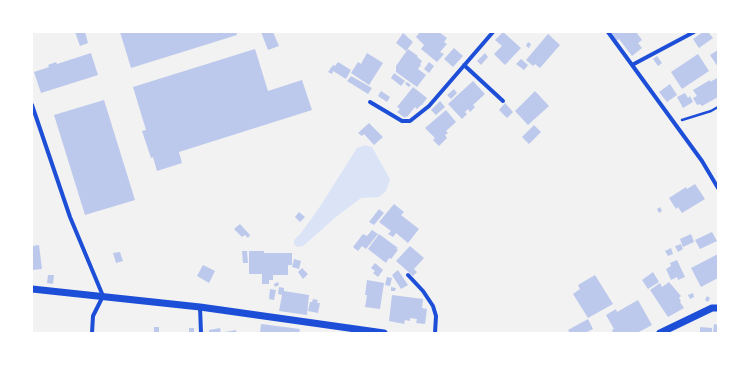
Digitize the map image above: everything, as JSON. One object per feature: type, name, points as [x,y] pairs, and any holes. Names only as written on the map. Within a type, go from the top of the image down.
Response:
[{"type":"street","points":[[370,102],[402,122],[410,121],[429,106],[493,32]]},
{"type":"street","points":[[608,32],[702,161],[718,188]]},
{"type":"street","points":[[632,65],[694,32]]},
{"type":"street","points":[[464,65],[504,101]]},
{"type":"street","points":[[32,104],[70,217],[103,296],[93,316],[92,333]]},
{"type":"street","points":[[408,275],[423,291],[433,306],[436,316],[435,333]]},
{"type":"street","points":[[32,289],[200,307],[384,333]]},
{"type":"street","points":[[200,307],[201,333]]},
{"type":"street","points":[[660,333],[712,308],[718,308]]},
{"type":"path","points":[[674,123],[711,111],[718,107]]},
{"type":"shaded area","points":[[365,145],[372,147],[390,179],[386,191],[379,197],[361,198],[336,217],[303,246],[297,247],[294,244],[294,240],[301,233],[319,208],[357,148]]},
{"type":"building","points":[[75,32],[85,32],[88,43],[80,46]]},
{"type":"building","points":[[120,32],[236,32],[237,35],[131,68]]},
{"type":"building","points":[[261,32],[273,32],[279,46],[268,50]]},
{"type":"building","points":[[420,32],[439,32],[447,38],[444,42],[447,44],[440,52],[444,54],[437,62],[421,49],[424,45],[416,37]]},
{"type":"building","points":[[503,32],[521,48],[505,65],[494,54],[502,46],[495,40]]},
{"type":"building","points":[[610,32],[636,32],[642,40],[638,43],[642,48],[632,56],[619,39],[616,41]]},
{"type":"building","points":[[703,32],[708,32],[713,38],[699,48],[693,39]]},
{"type":"building","points":[[403,33],[413,42],[406,51],[396,43]]},
{"type":"building","points":[[548,34],[560,45],[540,68],[535,64],[533,66],[526,60]]},
{"type":"building","points":[[528,42],[531,44],[529,48],[526,46]]},
{"type":"building","points":[[454,48],[463,56],[453,67],[444,59]]},
{"type":"building","points":[[255,49],[268,91],[302,80],[312,110],[179,152],[182,163],[157,171],[142,131],[146,130],[133,87]]},
{"type":"building","points":[[408,49],[422,61],[418,69],[426,75],[417,87],[396,72],[396,66]]},
{"type":"building","points":[[718,50],[718,67],[710,55]]},
{"type":"building","points":[[91,53],[98,75],[41,93],[34,72],[49,67],[48,65],[56,62],[57,64]]},
{"type":"building","points":[[367,53],[383,63],[369,85],[351,73],[358,62],[361,64]]},
{"type":"building","points":[[485,53],[488,57],[481,65],[477,61]]},
{"type":"building","points":[[698,54],[709,71],[682,89],[671,72]]},
{"type":"building","points":[[657,56],[662,63],[658,66],[653,59]]},
{"type":"building","points":[[521,59],[528,65],[524,70],[516,64]]},
{"type":"building","points":[[338,62],[351,70],[346,79],[333,71],[332,74],[328,72],[333,65],[335,66]]},
{"type":"building","points":[[429,62],[434,66],[429,73],[424,69]]},
{"type":"building","points":[[394,73],[405,81],[401,86],[391,78]]},
{"type":"building","points":[[351,76],[372,88],[368,94],[347,81]]},
{"type":"building","points":[[717,78],[718,97],[702,106],[700,104],[697,105],[693,98],[697,96],[693,90],[710,80],[710,82]]},
{"type":"building","points":[[473,81],[485,94],[473,105],[475,107],[470,112],[468,109],[465,112],[467,114],[462,119],[448,104]]},
{"type":"building","points":[[407,82],[411,85],[409,87],[405,84]]},
{"type":"building","points":[[670,84],[677,95],[667,102],[659,92]]},
{"type":"building","points":[[413,87],[427,98],[422,105],[417,109],[415,107],[405,118],[397,112],[400,109],[397,107]]},
{"type":"building","points":[[454,89],[457,93],[451,99],[447,95]]},
{"type":"building","points":[[381,91],[390,97],[387,102],[378,96]]},
{"type":"building","points":[[535,91],[549,106],[528,125],[515,111]]},
{"type":"building","points":[[685,93],[688,98],[690,96],[693,102],[683,108],[677,97]]},
{"type":"building","points":[[104,100],[135,200],[85,215],[54,115]]},
{"type":"building","points":[[440,101],[445,107],[436,115],[431,110]]},
{"type":"building","points":[[505,103],[513,112],[507,118],[499,110]]},
{"type":"building","points":[[446,110],[456,122],[446,131],[448,133],[445,135],[447,138],[439,146],[433,140],[435,138],[425,128]]},
{"type":"building","points":[[369,123],[383,137],[374,145],[364,134],[362,136],[358,133]]},
{"type":"building","points":[[534,125],[541,132],[529,144],[522,137]]},
{"type":"building","points":[[695,184],[705,199],[682,213],[678,207],[676,209],[669,198],[686,187],[687,189]]},
{"type":"building","points":[[394,204],[404,212],[401,215],[419,229],[408,243],[396,233],[393,237],[388,234],[391,231],[379,222]]},
{"type":"building","points":[[660,207],[662,211],[659,213],[657,209]]},
{"type":"building","points":[[379,209],[384,213],[374,225],[369,222]]},
{"type":"building","points":[[299,212],[305,217],[300,222],[295,217]]},
{"type":"building","points":[[240,224],[250,235],[248,238],[245,235],[242,237],[234,229]]},
{"type":"building","points":[[372,230],[378,234],[366,249],[362,246],[358,251],[353,247],[363,234],[367,236]]},
{"type":"building","points":[[712,232],[717,241],[700,249],[695,240]]},
{"type":"building","points":[[379,234],[398,248],[391,259],[389,258],[386,263],[368,249]]},
{"type":"building","points":[[691,234],[694,242],[683,247],[680,239]]},
{"type":"building","points":[[681,244],[683,249],[678,252],[675,246]]},
{"type":"building","points":[[39,245],[42,269],[32,270],[32,246]]},
{"type":"building","points":[[410,246],[424,258],[414,269],[417,272],[413,276],[396,261]]},
{"type":"building","points":[[671,248],[673,254],[668,256],[665,251]]},
{"type":"building","points":[[242,251],[247,251],[248,263],[243,263]]},
{"type":"building","points":[[249,251],[264,251],[264,253],[292,253],[292,265],[288,265],[288,275],[273,275],[273,280],[269,280],[269,284],[262,284],[262,274],[249,274]]},
{"type":"building","points":[[120,252],[123,261],[116,263],[113,253]]},
{"type":"building","points":[[718,254],[718,278],[701,287],[691,268]]},
{"type":"building","points":[[294,259],[301,261],[299,269],[292,267]]},
{"type":"building","points":[[677,260],[685,277],[678,280],[677,277],[671,280],[666,269],[671,266],[670,263]]},
{"type":"building","points":[[375,263],[383,270],[378,277],[373,273],[375,271],[371,268]]},
{"type":"building","points":[[203,265],[215,271],[209,283],[197,276]]},
{"type":"building","points":[[302,268],[308,274],[303,279],[298,272]]},
{"type":"building","points":[[398,270],[408,285],[401,289],[392,275]]},
{"type":"building","points":[[653,272],[659,282],[648,289],[642,280]]},
{"type":"building","points":[[48,275],[54,275],[53,284],[47,283]]},
{"type":"building","points":[[595,275],[613,304],[588,318],[573,294],[580,289],[578,285]]},
{"type":"building","points":[[387,277],[392,278],[390,286],[385,285]]},
{"type":"building","points":[[367,280],[384,283],[380,309],[365,307]]},
{"type":"building","points":[[278,282],[279,285],[275,287],[274,284]]},
{"type":"building","points":[[669,282],[681,296],[679,298],[681,301],[680,302],[684,308],[668,317],[650,290],[660,283],[662,287]]},
{"type":"building","points":[[279,287],[284,288],[284,291],[309,295],[307,315],[279,311],[282,295],[278,294]]},
{"type":"building","points":[[391,287],[396,288],[395,291],[391,291]]},
{"type":"building","points":[[270,289],[276,290],[274,300],[269,299]]},
{"type":"building","points":[[693,293],[694,297],[690,299],[688,295]]},
{"type":"building","points":[[392,295],[423,299],[422,308],[427,309],[425,324],[416,323],[417,319],[410,318],[410,321],[405,320],[404,324],[389,321]]},
{"type":"building","points":[[707,296],[710,298],[708,302],[705,300]]},
{"type":"building","points":[[313,299],[318,300],[317,303],[320,303],[318,313],[308,311],[310,302],[312,302]]},
{"type":"building","points":[[638,300],[652,325],[637,333],[613,333],[612,330],[614,329],[606,315],[616,309],[617,312]]},
{"type":"building","points":[[588,319],[593,329],[585,333],[570,333],[568,330]]},
{"type":"building","points":[[261,324],[300,329],[299,333],[260,333]]},
{"type":"building","points":[[714,324],[718,325],[718,333],[713,333]]},
{"type":"building","points":[[154,327],[159,327],[159,333],[154,333]]},
{"type":"building","points":[[700,327],[712,328],[712,333],[700,333]]},
{"type":"building","points":[[189,328],[194,328],[194,333],[189,333]]},
{"type":"building","points":[[220,328],[221,333],[209,333],[209,330]]},
{"type":"building","points":[[236,330],[236,333],[225,332]]}]
